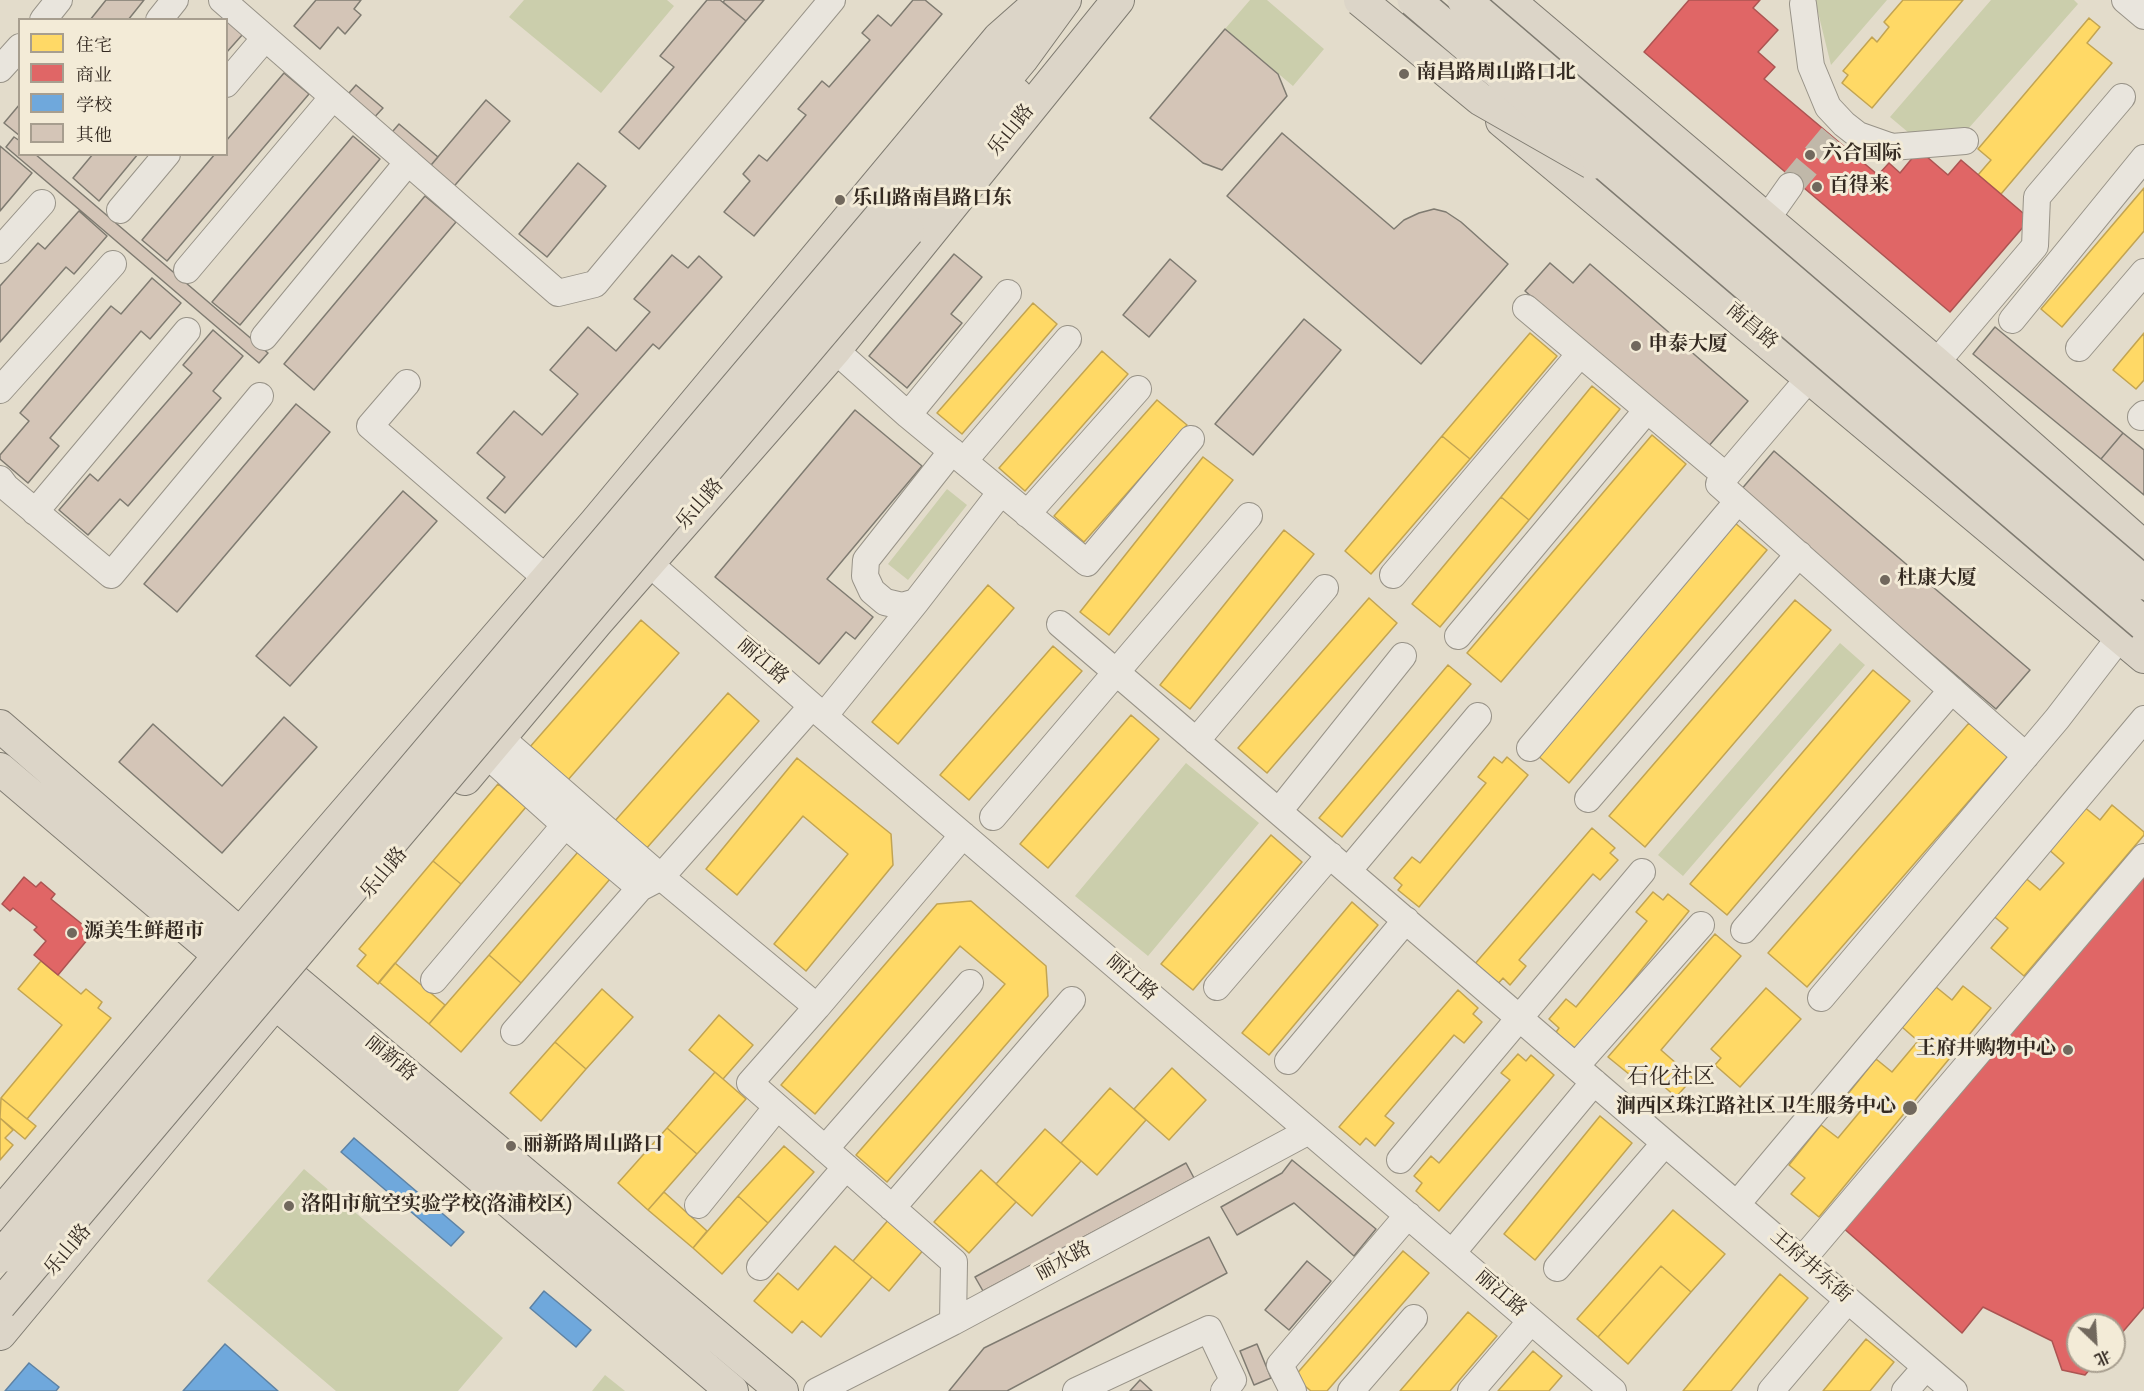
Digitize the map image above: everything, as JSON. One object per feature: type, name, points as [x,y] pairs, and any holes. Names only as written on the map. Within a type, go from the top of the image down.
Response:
[{"type":"highway","name":"南昌路","points":[[1414,0],[1629,184],[2132,631]]},
{"type":"highway","points":[[1464,0],[2144,583]]},
{"type":"main road","name":"乐山路","points":[[269,957],[573,601],[999,38],[1042,0]]},
{"type":"main road","points":[[0,1257],[1050,17],[1056,0]]},
{"type":"main road","name":"乐山路","points":[[0,1334],[276,1003],[269,957],[573,601],[1022,59],[1065,0]]},
{"type":"main road","name":"乐山路","points":[[269,957],[494,746],[573,601],[631,548],[814,329],[1096,0]]},
{"type":"main road","points":[[0,1305],[908,231],[1100,0]]},
{"type":"main road","name":"乐山路","points":[[573,601],[650,564],[835,350],[1118,0]]},
{"type":"main road","points":[[1358,0],[1480,99],[1629,184]]},
{"type":"main road","name":"南昌路","points":[[1358,0],[1810,377],[2132,631],[2144,657]]},
{"type":"main road","points":[[1508,0],[1936,363],[2144,547]]},
{"type":"main road","points":[[1584,189],[1579,161],[1586,139],[1604,123],[1617,118],[1644,116]]},
{"type":"main road","name":"丽新路","points":[[5,751],[269,957],[782,1391]]},
{"type":"main road","name":"丽新路","points":[[5,751],[219,956],[732,1391]]},
{"type":"main road","points":[[0,1214],[219,956],[269,957]]},
{"type":"street","points":[[45,18],[59,0]]},
{"type":"street","points":[[161,18],[176,0]]},
{"type":"street","points":[[222,0],[558,293],[595,284],[832,0]]},
{"type":"street","points":[[2125,0],[2144,16]]},
{"type":"street","points":[[1803,4],[1811,66],[1828,107],[1840,127],[1892,147],[1965,141]]},
{"type":"street","points":[[228,82],[265,38]]},
{"type":"street","points":[[0,69],[18,48]]},
{"type":"street","points":[[187,270],[333,97]]},
{"type":"street","points":[[1936,363],[2035,246],[2037,197],[2122,97]]},
{"type":"street","points":[[120,210],[165,156]]},
{"type":"street","points":[[2012,320],[2144,158]]},
{"type":"street","points":[[264,337],[408,162]]},
{"type":"street","points":[[1766,220],[1790,186]]},
{"type":"street","points":[[0,250],[42,203]]},
{"type":"street","points":[[0,390],[113,264]]},
{"type":"street","points":[[2079,348],[2144,272]]},
{"type":"street","points":[[908,415],[1008,293]]},
{"type":"street","points":[[1526,308],[1725,476]]},
{"type":"street","points":[[35,512],[187,331]]},
{"type":"street","points":[[916,602],[902,606],[885,602],[872,591],[865,576],[866,560],[958,456],[1068,339]]},
{"type":"street","points":[[835,350],[908,415],[1087,563],[1191,439]]},
{"type":"street","points":[[1393,575],[1580,354]]},
{"type":"street","points":[[1810,377],[1719,484],[2026,756]]},
{"type":"street","points":[[407,383],[370,426],[573,601]]},
{"type":"street","points":[[1027,514],[1138,389]]},
{"type":"street","points":[[0,479],[6,487],[111,575],[260,396]]},
{"type":"street","points":[[1458,636],[1647,410]]},
{"type":"street","points":[[514,1032],[650,883],[818,711],[916,602],[1001,492]]},
{"type":"street","points":[[1530,748],[1738,501]]},
{"type":"street","points":[[993,818],[1249,516]]},
{"type":"street","points":[[1588,799],[1799,554]]},
{"type":"street","name":"丽江路","points":[[650,564],[818,711],[1531,1321],[1598,1386]]},
{"type":"street","points":[[1196,741],[1325,588]]},
{"type":"street","name":"王府井东街","points":[[1060,624],[1954,1391]]},
{"type":"street","points":[[1821,998],[2132,631]]},
{"type":"street","points":[[1279,811],[1403,656]]},
{"type":"street","points":[[1744,930],[1952,690]]},
{"type":"street","points":[[1217,987],[1339,863],[1478,716]]},
{"type":"street","points":[[1737,1204],[2144,719]]},
{"type":"street","points":[[494,746],[650,883]]},
{"type":"street","points":[[494,746],[565,825],[650,883],[817,1007]]},
{"type":"street","points":[[434,980],[565,825]]},
{"type":"street","points":[[953,1322],[954,1262],[750,1083],[963,835]]},
{"type":"street","points":[[1802,1260],[2144,857]]},
{"type":"street","points":[[1400,1160],[1642,872]]},
{"type":"street","points":[[1288,1061],[1406,920]]},
{"type":"street","points":[[1452,1253],[1585,1074],[1701,925]]},
{"type":"street","points":[[825,1149],[970,983]]},
{"type":"street","points":[[892,1208],[1072,1000]]},
{"type":"street","points":[[698,1205],[777,1107]]},
{"type":"street","name":"丽水路","points":[[817,1391],[953,1322],[1309,1131]]},
{"type":"street","points":[[1557,1268],[1665,1143]]},
{"type":"street","points":[[760,1267],[846,1167]]},
{"type":"street","points":[[1293,1391],[1280,1365],[1408,1215]]},
{"type":"street","points":[[1771,1391],[1848,1300]]},
{"type":"street","points":[[1351,1391],[1414,1318]]},
{"type":"street","points":[[1471,1391],[1531,1321]]},
{"type":"street","points":[[1076,1391],[1209,1329],[1233,1380],[1224,1391]]},
{"type":"street","points":[[1905,1391],[1926,1367]]},
{"type":"green space","points":[[524,0],[667,0],[674,6],[601,93],[509,17]]},
{"type":"green space","points":[[1250,0],[1267,0],[1324,49],[1293,86],[1225,29]]},
{"type":"green space","points":[[1815,0],[1887,0],[1831,65]]},
{"type":"green space","points":[[1991,0],[2074,0],[2078,4],[1968,129],[1909,133],[1890,117]]},
{"type":"green space","points":[[947,489],[967,505],[908,580],[888,564]]},
{"type":"green space","points":[[1840,643],[1865,665],[1683,876],[1658,855]]},
{"type":"green space","points":[[1186,763],[1259,823],[1148,956],[1075,896]]},
{"type":"green space","points":[[304,1169],[503,1338],[458,1391],[336,1391],[207,1281]]},
{"type":"green space","points":[[605,1375],[625,1391],[592,1391]]},
{"type":"building: 住宅","points":[[1903,0],[1963,0],[1872,108],[1842,83],[1848,75],[1843,71],[1872,37],[1877,42],[1889,27],[1884,22]]},
{"type":"building: 住宅","points":[[2089,18],[2100,27],[2087,43],[2112,63],[2001,194],[1978,175],[1991,160],[1978,149]]},
{"type":"building: 住宅","points":[[2144,188],[2144,231],[2062,327],[2041,309]]},
{"type":"building: 住宅","points":[[1033,303],[1057,324],[962,434],[937,413]]},
{"type":"building: 住宅","points":[[1530,333],[1557,356],[1470,459],[1442,436]]},
{"type":"building: 住宅","points":[[2144,333],[2144,380],[2136,389],[2113,370]]},
{"type":"building: 住宅","points":[[1102,351],[1128,374],[1025,491],[999,468]]},
{"type":"building: 住宅","points":[[1592,386],[1620,409],[1529,520],[1501,497]]},
{"type":"building: 住宅","points":[[1157,400],[1187,425],[1084,542],[1054,516]]},
{"type":"building: 住宅","points":[[1652,435],[1686,464],[1501,682],[1467,653]]},
{"type":"building: 住宅","points":[[1442,436],[1470,459],[1371,574],[1345,551]]},
{"type":"building: 住宅","points":[[1203,457],[1233,480],[1109,635],[1080,612]]},
{"type":"building: 住宅","points":[[1501,497],[1529,520],[1440,627],[1412,604]]},
{"type":"building: 住宅","points":[[1735,523],[1767,550],[1569,783],[1537,755]]},
{"type":"building: 住宅","points":[[1284,530],[1314,554],[1190,709],[1160,685]]},
{"type":"building: 住宅","points":[[988,585],[1014,608],[898,744],[872,722]]},
{"type":"building: 住宅","points":[[1369,598],[1397,623],[1267,773],[1238,748]]},
{"type":"building: 住宅","points":[[1795,600],[1831,630],[1645,847],[1609,816]]},
{"type":"building: 住宅","points":[[641,620],[679,653],[567,781],[529,748]]},
{"type":"building: 住宅","points":[[1053,646],[1082,671],[969,800],[940,775]]},
{"type":"building: 住宅","points":[[1448,665],[1471,684],[1342,837],[1319,818]]},
{"type":"building: 住宅","points":[[1873,670],[1910,701],[1727,915],[1690,884]]},
{"type":"building: 住宅","points":[[728,693],[759,721],[645,850],[614,822]]},
{"type":"building: 住宅","points":[[1131,715],[1159,739],[1048,868],[1020,844]]},
{"type":"building: 住宅","points":[[1969,723],[2008,756],[1807,987],[1768,953]]},
{"type":"building: 住宅","points":[[1494,757],[1502,763],[1507,757],[1528,775],[1419,907],[1398,890],[1402,885],[1394,878],[1412,857],[1420,863],[1486,783],[1478,777]]},
{"type":"building: 住宅","points":[[797,758],[891,834],[893,865],[806,971],[774,944],[848,854],[803,816],[737,895],[706,869]]},
{"type":"building: 住宅","points":[[498,784],[526,807],[461,884],[433,861]]},
{"type":"building: 住宅","points":[[2112,805],[2144,832],[2144,835],[2024,976],[1991,948],[2008,928],[1991,914],[2023,876],[2040,890],[2064,863],[2047,848],[2083,806],[2100,820]]},
{"type":"building: 住宅","points":[[1592,828],[1615,848],[1610,853],[1618,860],[1600,880],[1593,874],[1519,960],[1526,966],[1510,985],[1503,978],[1497,985],[1474,965]]},
{"type":"building: 住宅","points":[[1271,835],[1302,862],[1193,990],[1161,964]]},
{"type":"building: 住宅","points":[[578,852],[610,879],[521,983],[489,955]]},
{"type":"building: 住宅","points":[[433,861],[461,884],[378,984],[357,966],[366,955],[359,949]]},
{"type":"building: 住宅","points":[[1653,892],[1663,900],[1668,894],[1689,911],[1575,1052],[1554,1035],[1559,1028],[1549,1019],[1566,999],[1576,1007],[1647,921],[1636,912]]},
{"type":"building: 住宅","points":[[971,901],[1046,966],[1048,996],[887,1182],[856,1155],[1005,984],[960,946],[815,1114],[781,1085],[937,904]]},
{"type":"building: 住宅","points":[[1352,902],[1378,925],[1269,1055],[1242,1033]]},
{"type":"building: 住宅","points":[[1715,934],[1741,956],[1661,1050],[1693,1078],[1676,1097],[1644,1069],[1635,1079],[1608,1057]]},
{"type":"building: 住宅","points":[[489,955],[521,983],[461,1052],[429,1024]]},
{"type":"building: 住宅","points":[[41,961],[81,994],[86,989],[102,1002],[98,1008],[111,1018],[27,1119],[1,1098],[62,1025],[18,989]]},
{"type":"building: 住宅","points":[[395,963],[445,1005],[429,1024],[379,982]]},
{"type":"building: 住宅","points":[[1963,986],[1991,1008],[1819,1217],[1791,1194],[1805,1178],[1789,1165],[1821,1125],[1838,1138],[1863,1108],[1847,1095],[1876,1059],[1892,1072],[1918,1041],[1902,1027],[1936,987],[1952,1000]]},
{"type":"building: 住宅","points":[[1766,988],[1801,1019],[1740,1087],[1715,1065],[1721,1058],[1711,1049]]},
{"type":"building: 住宅","points":[[602,989],[633,1017],[586,1069],[555,1042]]},
{"type":"building: 住宅","points":[[1458,990],[1478,1008],[1473,1014],[1482,1022],[1464,1043],[1454,1035],[1385,1116],[1394,1123],[1375,1146],[1366,1138],[1360,1145],[1339,1127]]},
{"type":"building: 住宅","points":[[719,1015],[753,1045],[723,1079],[689,1050]]},
{"type":"building: 住宅","points":[[555,1042],[586,1069],[541,1121],[510,1093]]},
{"type":"building: 住宅","points":[[1518,1054],[1526,1061],[1531,1055],[1554,1075],[1439,1211],[1416,1191],[1422,1183],[1414,1176],[1431,1156],[1439,1163],[1510,1080],[1501,1073]]},
{"type":"building: 住宅","points":[[1172,1068],[1206,1100],[1169,1140],[1134,1109]]},
{"type":"building: 住宅","points":[[715,1072],[746,1099],[697,1154],[667,1128]]},
{"type":"building: 住宅","points":[[1110,1088],[1146,1120],[1097,1175],[1061,1143]]},
{"type":"building: 住宅","points":[[1,1098],[36,1126],[25,1139],[0,1118]]},
{"type":"building: 住宅","points":[[1600,1116],[1632,1143],[1535,1260],[1504,1234]]},
{"type":"building: 住宅","points":[[0,1118],[13,1130],[5,1138],[13,1145],[0,1160]]},
{"type":"building: 住宅","points":[[667,1128],[697,1154],[648,1210],[618,1183]]},
{"type":"building: 住宅","points":[[1045,1129],[1081,1161],[1032,1216],[996,1184]]},
{"type":"building: 住宅","points":[[784,1146],[814,1172],[768,1223],[738,1196]]},
{"type":"building: 住宅","points":[[981,1170],[1016,1202],[969,1253],[934,1222]]},
{"type":"building: 住宅","points":[[664,1192],[707,1231],[693,1248],[648,1210]]},
{"type":"building: 住宅","points":[[738,1196],[768,1223],[722,1274],[693,1248]]},
{"type":"building: 住宅","points":[[1673,1210],[1725,1254],[1691,1292],[1661,1266],[1598,1337],[1577,1319]]},
{"type":"building: 住宅","points":[[890,1218],[925,1248],[889,1291],[853,1261]]},
{"type":"building: 住宅","points":[[835,1246],[872,1277],[821,1337],[802,1321],[792,1333],[754,1301],[778,1273],[798,1290]]},
{"type":"building: 住宅","points":[[1403,1251],[1429,1273],[1327,1391],[1311,1391],[1294,1377]]},
{"type":"building: 住宅","points":[[1661,1266],[1691,1292],[1628,1364],[1598,1337]]},
{"type":"building: 住宅","points":[[1780,1274],[1808,1298],[1731,1391],[1683,1391]]},
{"type":"building: 住宅","points":[[1468,1312],[1497,1336],[1450,1391],[1400,1391]]},
{"type":"building: 住宅","points":[[1866,1339],[1894,1362],[1870,1391],[1823,1391]]},
{"type":"building: 住宅","points":[[1533,1351],[1562,1376],[1549,1391],[1498,1391]]},
{"type":"building: 商业","name":"六合国际","points":[[1689,0],[1760,0],[1753,8],[1778,30],[1758,52],[1775,67],[1764,79],[1878,175],[1889,163],[1900,173],[1919,150],[1948,175],[1961,160],[2030,219],[1950,312],[1644,52]]},
{"type":"building: 商业","name":"王府井购物中心","points":[[2144,873],[2144,1307],[2126,1328],[2126,1313],[2066,1313],[2066,1371],[2062,1370],[2052,1341],[1983,1307],[1962,1333],[1841,1226]]},
{"type":"building: 商业","points":[[24,877],[36,887],[41,882],[55,894],[51,899],[93,933],[58,975],[34,955],[46,941],[34,930],[37,927],[13,908],[10,911],[2,904]]},
{"type":"building: 学校","points":[[354,1138],[464,1232],[451,1246],[341,1152]]},
{"type":"building: 学校","points":[[544,1291],[591,1330],[576,1347],[530,1308]]},
{"type":"building: 学校","points":[[225,1344],[278,1391],[183,1391]]},
{"type":"building: 学校","points":[[29,1363],[59,1387],[56,1391],[5,1391]]},
{"type":"building: 其他","points":[[106,0],[144,0],[130,18],[92,18]]},
{"type":"building: 其他","points":[[316,0],[361,0],[354,9],[361,15],[345,34],[338,27],[320,49],[294,26]]},
{"type":"building: 其他","points":[[707,0],[720,0],[746,21],[639,149],[619,132],[674,67],[660,56]]},
{"type":"building: 其他","points":[[725,0],[764,0],[746,21],[723,2]]},
{"type":"building: 其他","points":[[913,0],[925,0],[942,14],[754,236],[724,212],[750,181],[743,174],[759,155],[767,161],[806,115],[798,109],[822,81],[829,87],[870,40],[862,33],[878,15],[891,26]]},
{"type":"building: 其他","points":[[228,22],[243,34],[228,51]]},
{"type":"building: 其他","points":[[1225,29],[1278,74],[1287,96],[1222,170],[1203,163],[1150,118]]},
{"type":"building: 其他","points":[[284,73],[309,94],[167,261],[142,240],[213,156],[228,156],[228,139]]},
{"type":"building: 其他","points":[[356,85],[383,108],[369,123],[343,100]]},
{"type":"building: 其他","points":[[486,100],[510,121],[450,191],[426,171]]},
{"type":"building: 其他","points":[[18,106],[18,134],[4,123]]},
{"type":"building: 其他","points":[[399,124],[438,157],[426,171],[387,138]]},
{"type":"building: 其他","points":[[1282,133],[1394,229],[1404,220],[1419,213],[1434,209],[1446,212],[1461,222],[1508,264],[1421,364],[1227,196]]},
{"type":"building: 其他","points":[[353,136],[380,159],[240,325],[212,302]]},
{"type":"building: 其他","points":[[14,137],[18,140],[18,156],[37,156],[268,353],[259,363],[6,147]]},
{"type":"building: 其他","points":[[0,146],[32,173],[0,211]]},
{"type":"building: 其他","points":[[91,156],[136,156],[99,201],[73,178]]},
{"type":"building: 其他","points":[[578,163],[606,186],[547,257],[519,234]]},
{"type":"building: 其他","points":[[425,196],[456,222],[314,390],[284,364]]},
{"type":"building: 其他","points":[[79,211],[107,236],[74,274],[66,267],[0,342],[0,286],[38,243],[45,249]]},
{"type":"building: 其他","points":[[954,254],[982,277],[951,314],[962,323],[907,388],[869,356]]},
{"type":"building: 其他","points":[[672,255],[688,268],[699,256],[722,277],[659,349],[653,344],[505,513],[487,498],[505,477],[477,453],[514,411],[542,435],[578,394],[550,370],[588,327],[616,351],[650,312],[634,299]]},
{"type":"building: 其他","points":[[1170,259],[1196,281],[1149,337],[1123,315]]},
{"type":"building: 其他","name":"申泰大厦","points":[[1550,263],[1573,283],[1590,264],[1748,401],[1707,448],[1525,291]]},
{"type":"building: 其他","points":[[152,278],[181,303],[150,339],[141,331],[50,438],[59,446],[28,483],[0,459],[0,455],[29,421],[20,413],[111,306],[121,314]]},
{"type":"building: 其他","points":[[1304,319],[1341,350],[1253,455],[1215,424]]},
{"type":"building: 其他","points":[[1995,327],[2123,433],[2101,459],[1973,354]]},
{"type":"building: 其他","points":[[213,330],[243,356],[213,391],[221,398],[128,506],[120,499],[88,535],[59,510],[90,474],[98,481],[192,373],[183,365]]},
{"type":"building: 其他","points":[[296,404],[330,432],[177,612],[144,584]]},
{"type":"building: 其他","points":[[855,410],[922,466],[827,579],[873,617],[855,639],[846,632],[819,664],[715,577]]},
{"type":"building: 其他","points":[[2123,433],[2144,450],[2144,495],[2101,459]]},
{"type":"building: 其他","name":"杜康大厦","points":[[1774,451],[2030,670],[1996,709],[1740,491]]},
{"type":"building: 其他","points":[[403,491],[437,521],[290,686],[256,656]]},
{"type":"building: 其他","points":[[284,717],[317,747],[222,853],[119,762],[153,724],[222,786]]},
{"type":"building: 其他","points":[[1292,1160],[1376,1229],[1354,1256],[1294,1203],[1237,1235],[1221,1207],[1282,1173]]},
{"type":"building: 其他","points":[[1186,1163],[1194,1178],[983,1291],[975,1277]]},
{"type":"building: 其他","points":[[1209,1237],[1227,1273],[1007,1391],[949,1391],[984,1348]]},
{"type":"building: 其他","points":[[1307,1261],[1331,1281],[1289,1330],[1265,1310]]},
{"type":"building: 其他","points":[[1257,1344],[1271,1378],[1254,1385],[1240,1351]]},
{"type":"building: 其他","points":[[1140,1380],[1152,1391],[1130,1391]]},
{"type":"tunnel","points":[[1790,186],[1836,131]]},
{"type":"place","name":"南昌路周山路口北","points":[[1404,74]]},
{"type":"place","name":"六合国际","points":[[1810,155]]},
{"type":"place","name":"百得来","points":[[1817,187]]},
{"type":"place","name":"乐山路南昌路口东","points":[[840,200]]},
{"type":"place","name":"申泰大厦","points":[[1636,346]]},
{"type":"place","name":"杜康大厦","points":[[1885,580]]},
{"type":"place","name":"源美生鲜超市","points":[[72,933]]},
{"type":"place","name":"王府井购物中心","points":[[2068,1050]]},
{"type":"place","name":"涧西区珠江路社区卫生服务中心","points":[[1910,1108]]},
{"type":"place","name":"丽新路周山路口","points":[[511,1146]]},
{"type":"place","name":"洛阳市航空实验学校(洛浦校区)","points":[[289,1206]]},
{"type":"district","name":"石化社区","points":[[1671,1078]]}]
